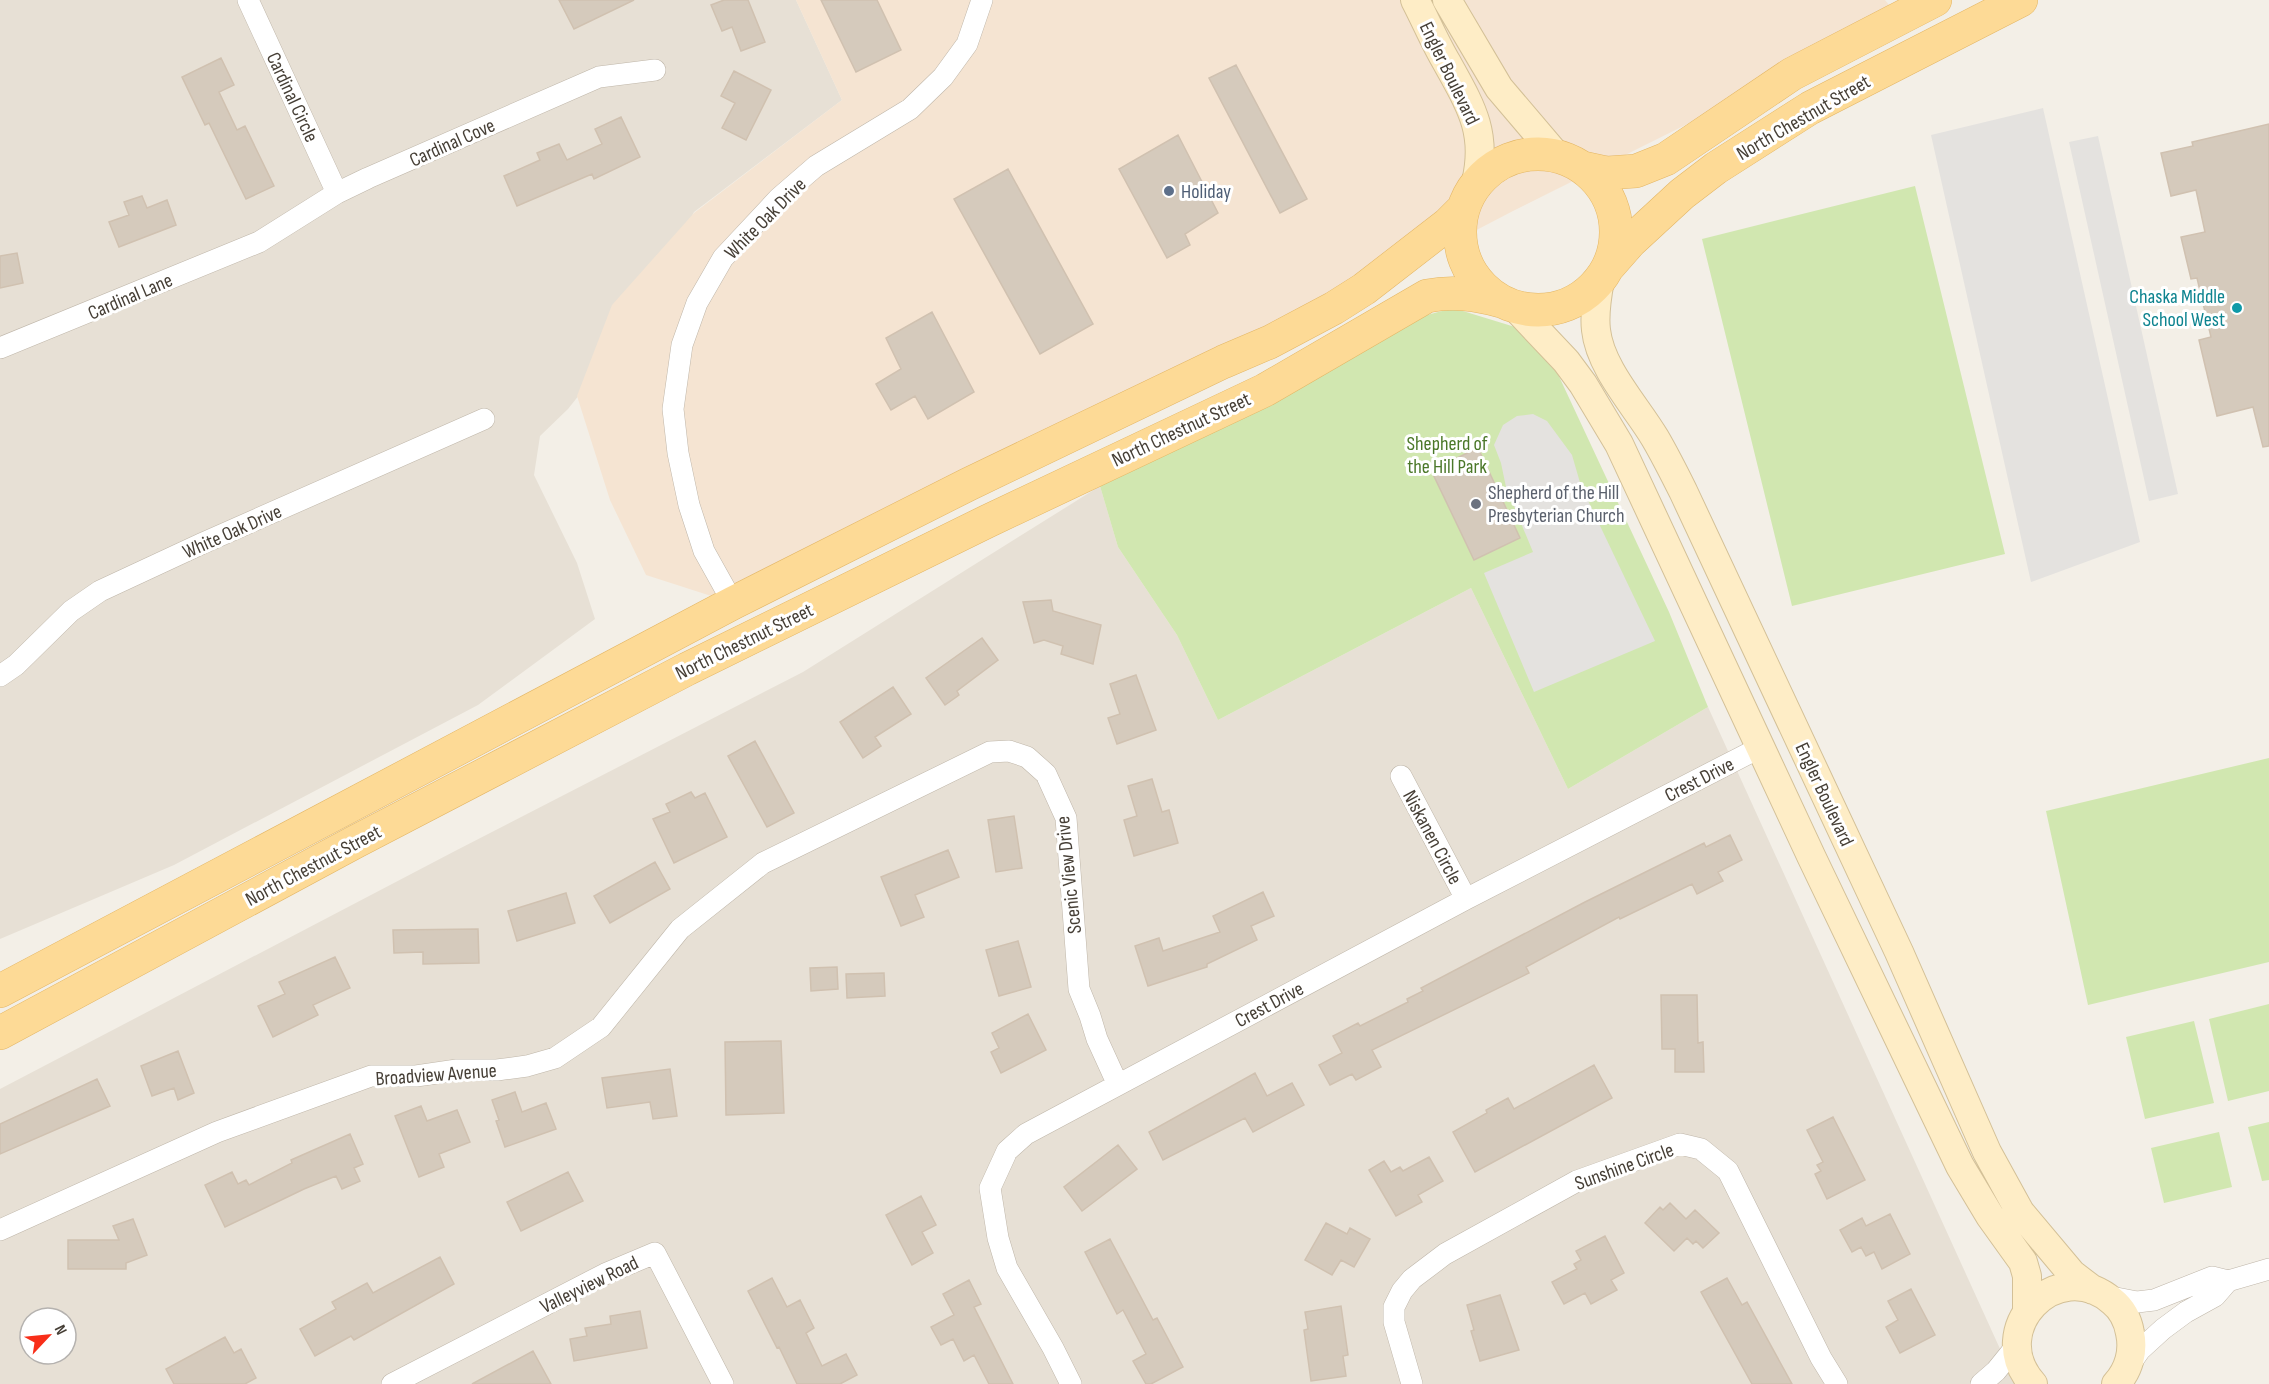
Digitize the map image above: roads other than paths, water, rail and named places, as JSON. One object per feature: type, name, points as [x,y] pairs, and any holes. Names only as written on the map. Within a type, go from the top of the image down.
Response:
[{"type":"main road","name":"Engler Boulevard","points":[[1415,0],[1471,107],[1478,127],[1481,154],[1470,196]]},
{"type":"main road","name":"Engler Boulevard","points":[[1447,0],[1499,88],[1570,161]]},
{"type":"main road","name":"North Chestnut Street","points":[[1570,161],[1607,173],[1636,171],[1666,159],[1792,74],[1935,0]]},
{"type":"main road","name":"North Chestnut Street","points":[[1604,273],[1630,242],[1682,194],[1716,168],[1810,108],[2021,0]]},
{"type":"main road","points":[[1541,153],[1570,161],[1595,178],[1605,191],[1616,220],[1615,244],[1604,273],[1589,291],[1562,307],[1546,310],[1508,304],[1482,287],[1468,268],[1460,239],[1470,196],[1499,163],[1512,157],[1541,153]]},
{"type":"main road","name":"North Chestnut Street","points":[[0,991],[733,603],[969,484],[1223,362],[1270,342],[1334,308],[1364,289],[1448,224],[1470,196]]},
{"type":"main road","name":"Engler Boulevard","points":[[1604,273],[1597,301],[1596,330],[1601,352],[1655,438],[1688,500],[1889,930],[1987,1152],[2020,1212],[2072,1274],[2100,1293],[2124,1315],[2130,1328],[2131,1354],[2121,1379]]},
{"type":"main road","name":"North Chestnut Street","points":[[0,1033],[345,848],[687,669],[988,521],[1265,390],[1427,296],[1444,292],[1476,294],[1508,304]]},
{"type":"main road","name":"Engler Boulevard","points":[[1508,304],[1566,361],[1583,384],[1619,444],[1812,858],[1960,1166],[1990,1216],[2023,1262],[2027,1276],[2027,1312]]},
{"type":"main road","points":[[2033,1384],[2022,1368],[2017,1345],[2021,1322],[2027,1312],[2043,1296],[2054,1291],[2080,1287],[2100,1293]]},
{"type":"street","name":"Cardinal Circle","points":[[248,0],[337,193]]},
{"type":"street","name":"White Oak Drive","points":[[733,603],[705,551],[689,505],[672,410],[682,345],[697,303],[723,258],[779,198],[816,166],[910,109],[943,77],[967,44],[982,0]]},
{"type":"street","name":"Cardinal Cove","points":[[259,242],[337,193],[599,77],[655,70]]},
{"type":"street","name":"Cardinal Lane","points":[[0,348],[259,242]]},
{"type":"street","name":"White Oak Drive","points":[[0,676],[16,664],[71,611],[100,591],[484,419]]},
{"type":"street","name":"Crest Drive","points":[[1071,1384],[1007,1268],[998,1238],[990,1188],[1007,1151],[1026,1134],[1466,899],[1761,747]]},
{"type":"street","name":"Scenic View Drive","points":[[816,837],[990,752],[1009,750],[1027,757],[1046,774],[1066,818],[1079,989],[1097,1039],[1118,1085]]},
{"type":"street","name":"Niskanen Circle","points":[[1401,776],[1466,899]]},
{"type":"street","name":"Broadview Avenue","points":[[0,1230],[217,1132],[371,1076],[416,1076],[457,1070],[497,1071],[555,1058],[601,1027],[680,929],[763,863],[816,837]]},
{"type":"street","name":"Sunshine Circle","points":[[1412,1384],[1394,1322],[1394,1307],[1402,1291],[1412,1280],[1445,1254],[1577,1181],[1680,1144],[1701,1149],[1728,1171],[1836,1384]]},
{"type":"street","name":"Valleyview Road","points":[[392,1384],[604,1274],[655,1253],[723,1384]]},
{"type":"street","points":[[2100,1293],[2137,1302],[2154,1300],[2212,1277],[2228,1281],[2269,1269]]},
{"type":"street","points":[[2121,1379],[2140,1350],[2186,1312],[2215,1296],[2228,1281]]},
{"type":"street","points":[[1981,1384],[1996,1371],[2017,1345]]},
{"type":"place","name":"Holiday","points":[[1169,191]]},
{"type":"place","name":"Chaska Middle School West","points":[[2237,308]]},
{"type":"place","name":"Shepherd of the Hill Presbyterian Church","points":[[1476,504]]},
{"type":"park label","name":"Shepherd of the Hill Park","points":[[1447,454]]}]
